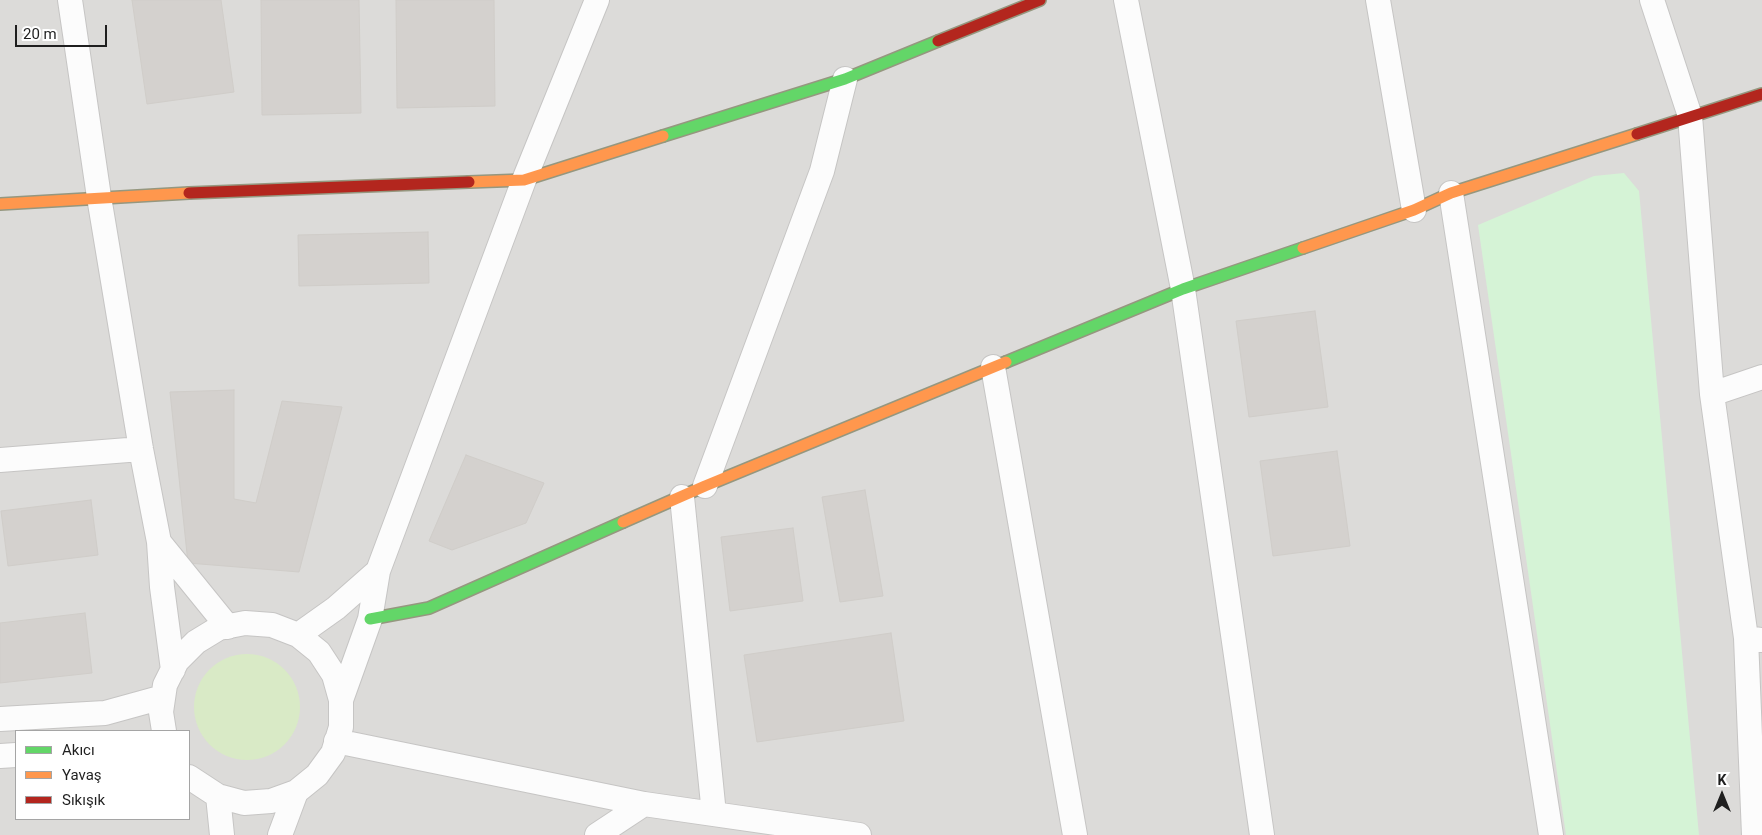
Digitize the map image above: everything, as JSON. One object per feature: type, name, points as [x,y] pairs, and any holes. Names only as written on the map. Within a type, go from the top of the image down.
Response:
[{"type":"street","points":[[70,0],[99,197],[141,449],[159,542],[162,587],[173,670]]},
{"type":"street","points":[[341,700],[370,619],[378,571],[524,180],[597,0]]},
{"type":"street","points":[[0,204],[99,197],[524,180],[845,79],[1040,0]]},
{"type":"street","points":[[1126,0],[1183,288],[1262,835]]},
{"type":"street","points":[[1378,0],[1414,210]]},
{"type":"street","points":[[1652,0],[1690,116],[1712,394],[1754,639],[1754,835]]},
{"type":"street","points":[[705,486],[822,171],[845,79]]},
{"type":"street","points":[[370,619],[429,608],[682,498],[705,486],[1183,288],[1414,210],[1451,193],[1762,94]]},
{"type":"street","points":[[1451,193],[1551,835]]},
{"type":"street","points":[[993,367],[1075,835]]},
{"type":"street","points":[[1712,394],[1762,377]]},
{"type":"street","points":[[0,460],[141,449]]},
{"type":"street","points":[[682,498],[714,814]]},
{"type":"street","points":[[159,542],[228,627]]},
{"type":"street","points":[[298,635],[336,608],[378,571]]},
{"type":"street","points":[[164,730],[161,712],[165,685],[177,661],[196,642],[219,628],[245,623],[272,625],[298,635],[319,652],[334,674],[341,700],[341,727],[333,753],[317,775],[296,792],[271,801],[244,803],[218,796],[190,778]]},
{"type":"street","points":[[0,719],[105,713],[163,697]]},
{"type":"street","points":[[336,741],[644,804],[859,835]]},
{"type":"street","points":[[0,756],[15,755]]},
{"type":"street","points":[[282,834],[296,792]]},
{"type":"street","points":[[218,796],[222,835]]},
{"type":"street","points":[[597,835],[644,804]]},
{"type":"shaded area","points":[[0,0],[1762,0],[1762,835],[0,835]]},
{"type":"green space","points":[[1624,173],[1639,191],[1699,835],[1566,835],[1478,225],[1594,176]]},
{"type":"green space","points":[[247,654],[267,658],[284,670],[296,687],[300,707],[296,727],[284,744],[267,756],[247,760],[227,756],[210,744],[198,727],[194,707],[198,687],[210,670],[227,658]]},
{"type":"building","points":[[132,0],[221,0],[234,92],[147,104]]},
{"type":"building","points":[[261,0],[359,0],[361,113],[262,115]]},
{"type":"building","points":[[396,0],[494,0],[495,106],[397,108]]},
{"type":"building","points":[[428,232],[429,283],[299,286],[298,235]]},
{"type":"building","points":[[1315,311],[1328,407],[1249,417],[1236,321]]},
{"type":"building","points":[[234,390],[234,499],[256,503],[282,401],[342,407],[299,572],[188,563],[170,392]]},
{"type":"building","points":[[1337,451],[1350,546],[1273,556],[1260,461]]},
{"type":"building","points":[[466,455],[544,483],[526,523],[452,550],[429,541]]},
{"type":"building","points":[[865,490],[883,596],[840,602],[822,497]]},
{"type":"building","points":[[91,500],[98,555],[8,566],[1,511]]},
{"type":"building","points":[[793,528],[803,601],[730,611],[721,537]]},
{"type":"building","points":[[85,613],[92,673],[0,683],[0,623]]},
{"type":"building","points":[[891,633],[904,721],[757,742],[744,655]]},
{"type":"traffic: fast","points":[[663,136],[845,79],[938,41]]},
{"type":"traffic: fast","points":[[1006,362],[1183,289],[1303,248]]},
{"type":"traffic: fast","points":[[370,619],[429,608],[623,522]]},
{"type":"traffic: slow","points":[[1303,248],[1414,210],[1451,193],[1637,134]]},
{"type":"traffic: slow","points":[[469,182],[524,180],[663,136]]},
{"type":"traffic: slow","points":[[0,204],[189,193]]},
{"type":"traffic: slow","points":[[623,522],[705,486],[1006,362]]},
{"type":"traffic: jam","points":[[938,41],[1040,0]]},
{"type":"traffic: jam","points":[[1637,134],[1762,94]]},
{"type":"traffic: jam","points":[[189,193],[469,182]]}]
